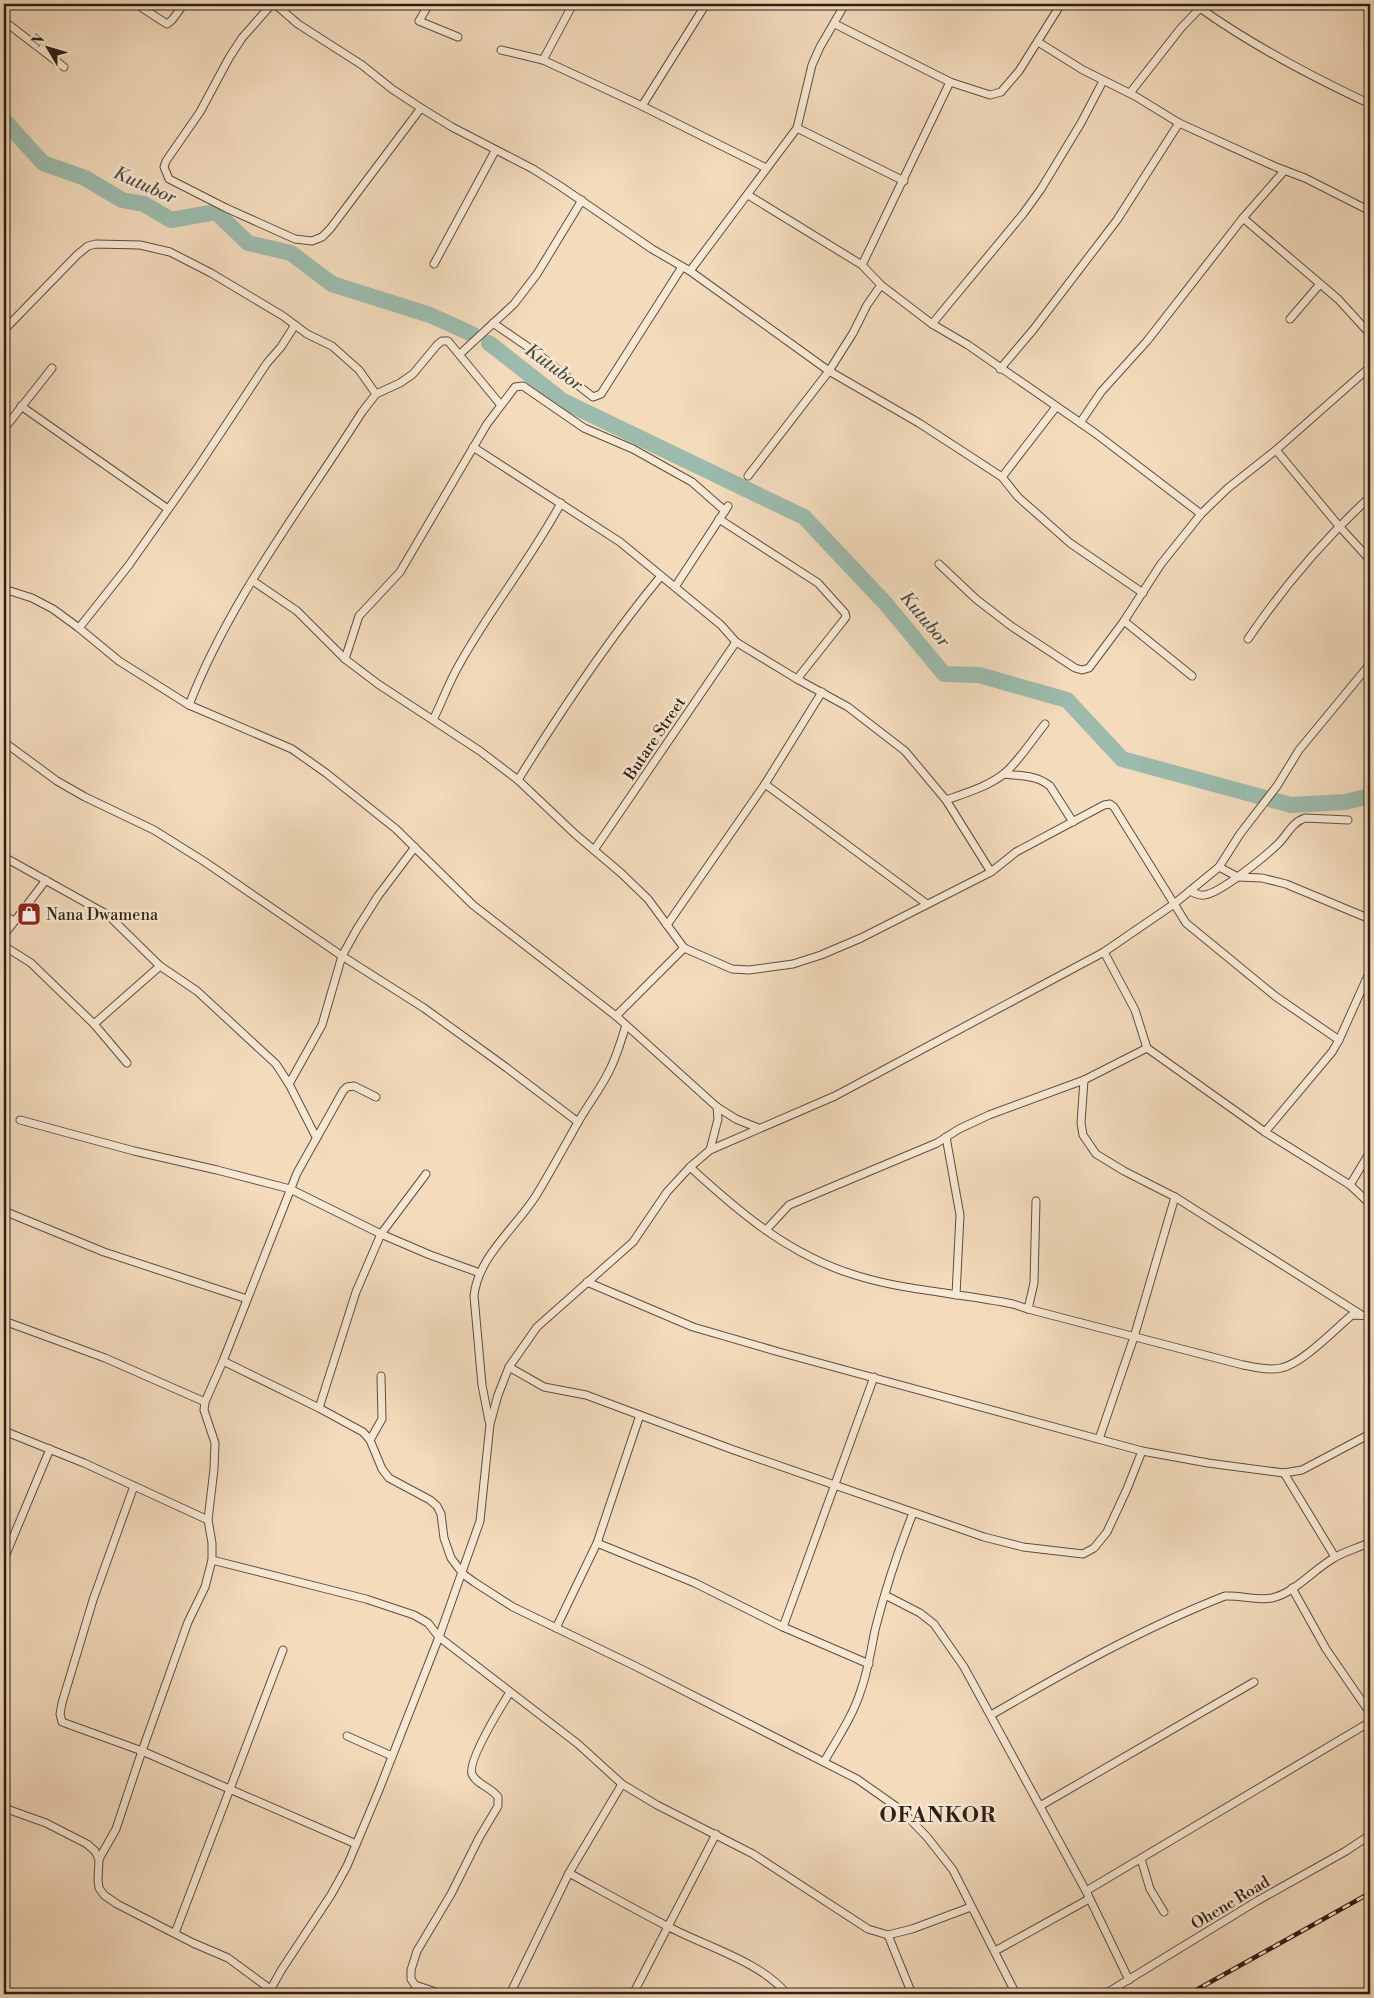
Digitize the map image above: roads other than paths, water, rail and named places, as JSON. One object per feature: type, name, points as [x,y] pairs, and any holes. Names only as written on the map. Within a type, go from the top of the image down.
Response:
[{"type":"street","points":[[136,4],[167,24],[184,4]]},
{"type":"street","points":[[421,108],[330,229],[322,237],[312,241],[296,239],[226,208],[169,179],[164,167],[166,161],[200,112],[242,38],[274,4],[298,24],[362,65],[392,89],[421,108],[495,151],[533,169],[582,200],[690,271],[830,371],[919,423],[1002,477],[1018,497],[1070,543],[1143,593]]},
{"type":"street","points":[[429,4],[419,21],[458,37]]},
{"type":"street","points":[[543,60],[555,34],[573,4]]},
{"type":"street","points":[[642,106],[706,4]]},
{"type":"street","points":[[690,271],[796,128],[812,65],[844,4]]},
{"type":"street","points":[[834,24],[950,82],[990,95],[1001,92],[1019,71],[1061,4]]},
{"type":"street","points":[[1130,93],[1181,28],[1202,6],[1235,33],[1370,104]]},
{"type":"street","points":[[4,21],[64,67]]},
{"type":"street","points":[[1038,42],[1103,81],[1130,93],[1179,123],[1305,178],[1370,211]]},
{"type":"street","points":[[501,50],[543,60],[642,106],[766,168]]},
{"type":"street","points":[[932,324],[1042,189],[1103,81]]},
{"type":"street","points":[[862,265],[950,82]]},
{"type":"street","points":[[1000,369],[1033,330],[1117,220],[1179,123]]},
{"type":"street","points":[[796,128],[904,181]]},
{"type":"street","points":[[434,264],[495,151]]},
{"type":"street","points":[[1080,423],[1101,392],[1147,341],[1243,218],[1284,170]]},
{"type":"street","points":[[748,194],[862,265],[881,285],[932,324],[968,345],[1080,423],[1201,514]]},
{"type":"street","points":[[460,354],[514,304],[537,274],[582,200]]},
{"type":"street","points":[[1243,218],[1338,300],[1370,334]]},
{"type":"street","points":[[4,330],[88,246],[96,244],[140,245],[170,252],[211,273],[307,334],[332,346],[350,361],[376,394]]},
{"type":"street","points":[[493,323],[538,354],[593,397],[601,394],[682,267]]},
{"type":"street","points":[[1290,319],[1320,284]]},
{"type":"street","points":[[748,476],[830,371],[867,305],[881,285]]},
{"type":"street","points":[[79,628],[129,565],[295,325]]},
{"type":"street","points":[[189,705],[207,661],[253,581],[362,412],[376,394],[400,384],[412,374],[442,341],[448,340],[500,404]]},
{"type":"street","points":[[939,564],[976,599],[1011,626],[1076,668],[1082,670],[1089,668],[1124,621],[1161,564],[1201,514],[1228,488],[1276,450],[1370,367]]},
{"type":"street","points":[[4,429],[52,368]]},
{"type":"street","points":[[345,659],[359,616],[400,572],[453,480],[500,404],[515,387],[523,386],[584,428],[633,449],[692,482],[726,508],[675,587]]},
{"type":"street","points":[[21,406],[168,509]]},
{"type":"street","points":[[1002,477],[1056,407]]},
{"type":"street","points":[[474,447],[620,542],[720,625],[736,642],[848,707],[905,752],[946,800],[991,872]]},
{"type":"street","points":[[1276,450],[1338,526],[1370,560]]},
{"type":"street","points":[[1248,639],[1299,570],[1338,526],[1370,497]]},
{"type":"street","points":[[433,720],[459,664],[546,531],[561,503]]},
{"type":"street","points":[[719,519],[818,584],[845,613],[846,617],[797,679]]},
{"type":"street","points":[[518,780],[585,675],[626,618],[661,576]]},
{"type":"street","points":[[253,581],[297,611],[345,659],[378,684],[480,751],[518,780],[648,899],[684,948],[732,970],[749,970],[793,964],[821,955],[861,938],[991,872],[1016,852],[1104,805],[1110,804],[1114,807],[1186,923],[1276,996],[1339,1040]]},
{"type":"street","points":[[4,589],[32,598],[53,609],[119,661],[189,705],[292,749],[326,772],[415,847],[473,905],[616,1016],[717,1106],[736,1120],[758,1128]]},
{"type":"street","points":[[1124,621],[1192,676]]},
{"type":"street","name":"Butare Street","points":[[594,850],[736,642]]},
{"type":"street","points":[[376,1097],[354,1086],[347,1087],[316,1137],[290,1189],[224,1361],[205,1402],[204,1410],[215,1443],[208,1520],[212,1543],[212,1560],[205,1586],[188,1622],[116,1830],[99,1859],[99,1888],[104,1895],[117,1904],[228,1958],[269,1992],[331,1895],[347,1866],[392,1756],[463,1574],[480,1521],[490,1424],[498,1396],[509,1368],[537,1326],[633,1242],[667,1192],[690,1167],[710,1150],[835,1096],[1104,952],[1174,904],[1219,867],[1240,834],[1277,786],[1299,750],[1370,664]]},
{"type":"street","points":[[667,925],[765,784],[822,692]]},
{"type":"street","points":[[946,800],[1004,774],[1019,759],[1045,724]]},
{"type":"street","points":[[4,742],[57,781],[160,834],[342,956],[424,1008],[578,1122]]},
{"type":"street","points":[[1004,774],[1031,776],[1045,781],[1073,822]]},
{"type":"street","points":[[765,784],[927,904]]},
{"type":"street","points":[[1190,891],[1204,896],[1238,877],[1280,841],[1298,820],[1305,818],[1348,820]]},
{"type":"street","points":[[289,1084],[322,1025],[342,956],[378,896],[415,847]]},
{"type":"street","points":[[4,857],[108,915],[160,966],[197,991],[276,1064],[289,1084],[316,1137]]},
{"type":"street","points":[[1219,867],[1238,877],[1262,878],[1286,884],[1370,919]]},
{"type":"street","points":[[4,935],[46,880]]},
{"type":"street","points":[[4,915],[14,922]]},
{"type":"street","points":[[4,946],[30,963],[94,1024],[127,1063]]},
{"type":"street","points":[[616,1016],[684,948]]},
{"type":"street","points":[[1104,952],[1135,1010],[1147,1048],[1265,1132],[1350,1185],[1370,1204]]},
{"type":"street","points":[[94,1024],[160,966]]},
{"type":"street","points":[[1265,1132],[1323,1064],[1339,1040],[1370,971]]},
{"type":"street","points":[[490,1424],[482,1386],[474,1296],[476,1283],[480,1273],[502,1239],[536,1196],[612,1065],[626,1025]]},
{"type":"street","points":[[766,1230],[789,1205],[937,1143],[989,1115],[1084,1080],[1147,1048]]},
{"type":"street","points":[[1084,1080],[1081,1123],[1083,1136],[1089,1145],[1105,1159],[1175,1197],[1361,1314]]},
{"type":"street","points":[[710,1150],[718,1119],[717,1106]]},
{"type":"street","points":[[20,1120],[134,1151],[290,1189],[381,1234],[430,1255],[480,1273]]},
{"type":"street","points":[[946,1138],[960,1215],[956,1295]]},
{"type":"street","points":[[1350,1185],[1370,1152]]},
{"type":"street","points":[[690,1167],[732,1206],[766,1230],[806,1255],[856,1276],[956,1295],[1006,1302],[1243,1365],[1266,1369],[1282,1368],[1298,1362],[1352,1315],[1370,1316]]},
{"type":"street","points":[[319,1408],[356,1292],[381,1234],[426,1174]]},
{"type":"street","points":[[1099,1439],[1134,1337],[1175,1197]]},
{"type":"street","points":[[1028,1309],[1034,1283],[1036,1201]]},
{"type":"street","points":[[4,1211],[104,1252],[247,1299]]},
{"type":"street","points":[[587,1282],[693,1327],[1142,1451],[1208,1463],[1284,1473],[1302,1470],[1370,1434]]},
{"type":"street","points":[[4,1321],[105,1358],[205,1402]]},
{"type":"street","points":[[224,1361],[363,1432],[370,1440],[382,1469],[389,1478],[430,1500],[437,1506],[441,1514],[444,1538],[451,1558],[463,1574],[514,1607],[824,1762],[857,1780],[901,1810],[927,1837],[952,1870],[1016,1994]]},
{"type":"street","points":[[509,1368],[544,1386],[586,1395],[731,1449],[836,1484],[913,1513],[984,1537],[1023,1547],[1083,1554],[1094,1548],[1107,1532],[1142,1451]]},
{"type":"street","points":[[370,1440],[382,1419],[381,1376]]},
{"type":"street","points":[[783,1627],[874,1377]]},
{"type":"street","points":[[556,1628],[597,1543],[640,1415]]},
{"type":"street","points":[[4,1431],[50,1449],[208,1520]]},
{"type":"street","points":[[4,1559],[50,1449]]},
{"type":"street","points":[[1284,1473],[1335,1557]]},
{"type":"street","points":[[134,1486],[85,1623],[60,1714],[62,1722],[142,1751],[356,1844]]},
{"type":"street","points":[[824,1762],[861,1692],[896,1557],[913,1513]]},
{"type":"street","points":[[991,1715],[1060,1675],[1149,1628],[1225,1596],[1238,1595],[1260,1600],[1274,1597],[1292,1588],[1335,1557],[1370,1542]]},
{"type":"street","points":[[597,1543],[695,1583],[783,1627],[869,1664]]},
{"type":"street","points":[[212,1560],[366,1599],[414,1615],[428,1623],[439,1637],[578,1744],[622,1784],[657,1805],[761,1859],[868,1929],[888,1935],[912,1929],[971,1907]]},
{"type":"street","points":[[1292,1588],[1326,1648],[1370,1713]]},
{"type":"street","points":[[885,1595],[920,1613],[934,1624],[964,1667],[1086,1892],[1129,1980]]},
{"type":"street","points":[[175,1933],[283,1650]]},
{"type":"street","points":[[1040,1806],[1254,1682]]},
{"type":"street","points":[[442,1994],[416,1986],[412,1979],[411,1970],[417,1951],[451,1894],[478,1838],[498,1806],[498,1797],[495,1792],[477,1780],[472,1775],[471,1770],[476,1752],[510,1692]]},
{"type":"street","points":[[1086,1892],[1370,1722]]},
{"type":"street","points":[[347,1736],[392,1756]]},
{"type":"street","points":[[510,1994],[569,1873],[622,1784]]},
{"type":"street","points":[[4,1808],[62,1830],[87,1844],[95,1851],[99,1859]]},
{"type":"street","points":[[633,1994],[716,1834]]},
{"type":"street","name":"Ohene Road","points":[[1105,1994],[1257,1901],[1370,1835]]},
{"type":"street","points":[[1141,1859],[1150,1889],[1164,1912]]},
{"type":"street","points":[[569,1873],[668,1927],[744,1963],[764,1975],[787,1994]]},
{"type":"street","points":[[995,1951],[1089,1899]]},
{"type":"street","points":[[888,1935],[912,1994]]},
{"type":"waterway","name":"Kutubor","points":[[4,120],[43,163],[85,178],[122,200],[144,204],[171,220],[216,212],[248,243],[291,253],[332,284],[430,315],[472,334]]},
{"type":"waterway","name":"Kutubor","points":[[489,343],[563,401],[804,517],[886,604],[944,674],[979,675],[1067,700],[1122,759],[1291,805],[1345,802],[1370,796]]},
{"type":"railway","points":[[1189,1994],[1370,1893]]},
{"type":"place","name":"Nana Dwamena","points":[[29,914]]},
{"type":"district","name":"OFANKOR","points":[[938,1815]]}]
